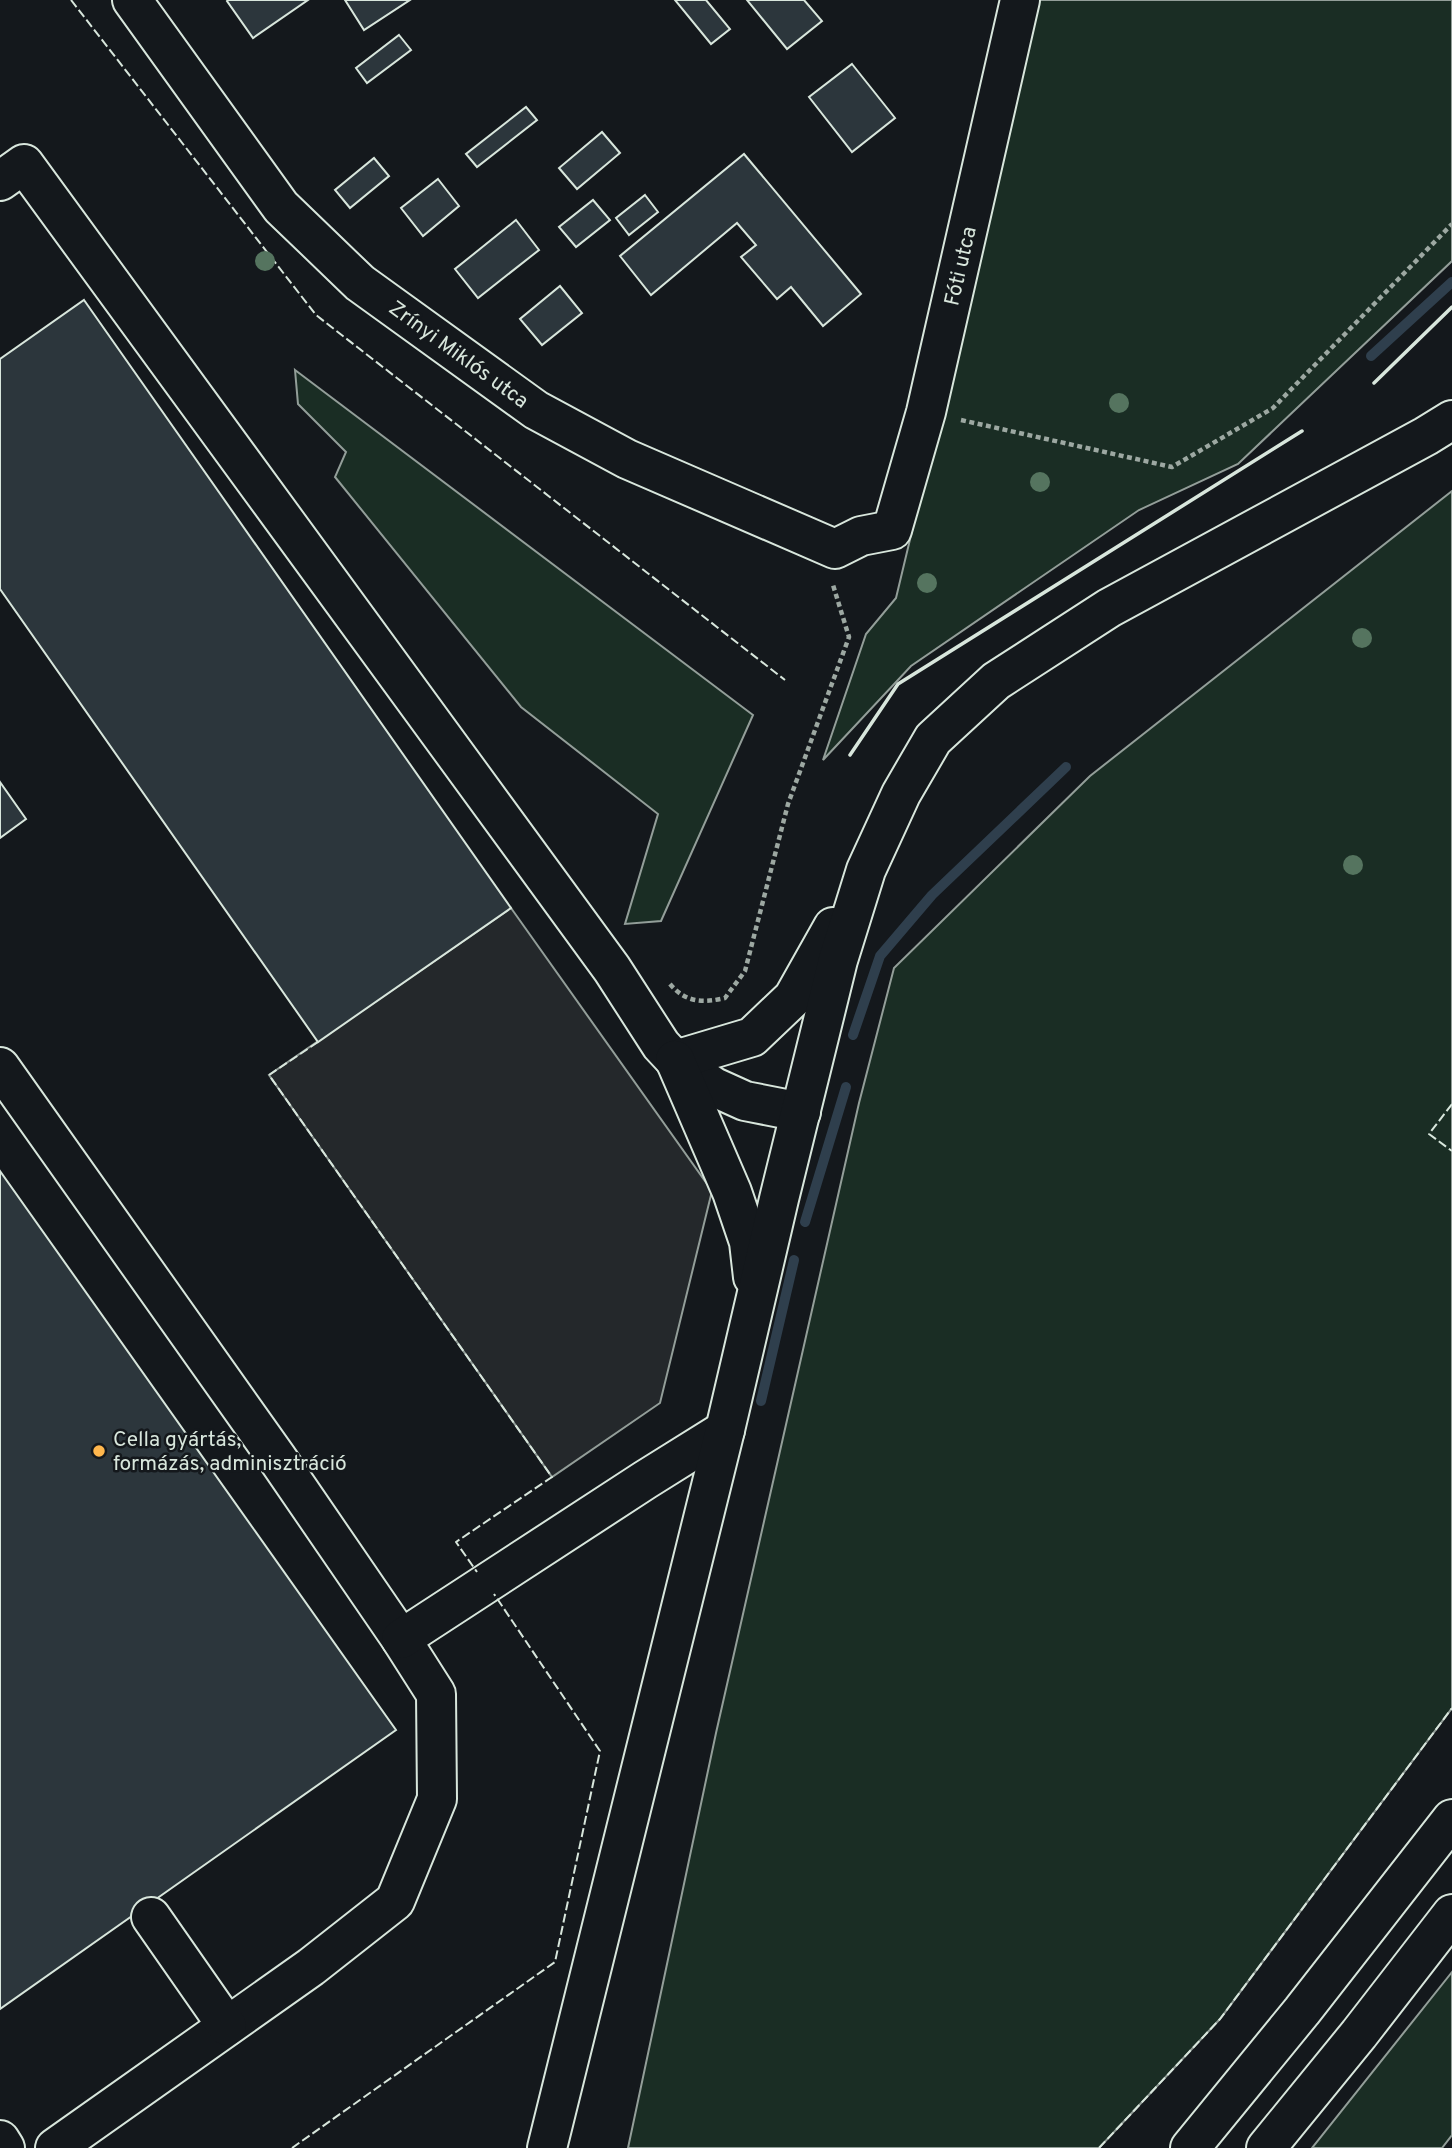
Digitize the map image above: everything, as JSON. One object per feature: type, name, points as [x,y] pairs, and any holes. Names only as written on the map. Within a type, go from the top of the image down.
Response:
[{"type":"main road","name":"Zrínyi Miklós utca","points":[[132,0],[281,207],[360,283],[536,410],[627,459],[835,549],[861,536],[892,530]]},
{"type":"main road","name":"Fóti utca","points":[[892,530],[926,412],[1020,0]]},
{"type":"main road","points":[[0,181],[24,164],[612,969],[661,1045],[676,1060],[714,1087],[745,1101],[801,1112]]},
{"type":"main road","points":[[676,1060],[752,1037],[793,998],[866,870],[901,794],[933,739],[996,681],[1109,608],[1452,420]]},
{"type":"main road","points":[[547,2148],[838,960],[866,870]]},
{"type":"main road","points":[[676,1060],[732,1192],[749,1242],[756,1298]]},
{"type":"main road","points":[[0,1067],[277,1458],[436,1694],[437,1799],[395,1901],[311,1967],[55,2148]]},
{"type":"main road","points":[[401,1639],[725,1430]]},
{"type":"main road","points":[[1190,2148],[1302,2011],[1452,1819]]},
{"type":"main road","points":[[1266,2148],[1452,1914]]},
{"type":"main road","points":[[150,1917],[227,2026]]},
{"type":"main road","points":[[0,2140],[5,2148]]},
{"type":"path","points":[[962,420],[1172,467],[1273,408],[1452,224]]},
{"type":"path","points":[[669,983],[678,993],[704,1003],[725,998],[745,971],[788,804],[849,637],[830,576]]},
{"type":"green space","points":[[1039,0],[1452,0],[1452,261],[1238,464],[1139,510],[911,666],[823,760],[866,634],[896,598]]},
{"type":"green space","points":[[295,370],[753,715],[661,921],[625,924],[658,814],[521,707],[335,477],[346,452],[298,404]]},
{"type":"green space","points":[[1452,491],[1452,1708],[1220,2019],[1099,2148],[628,2148],[716,1733],[859,1103],[894,968],[1090,776]]},
{"type":"green space","points":[[1452,1972],[1452,2135],[1442,2148],[1312,2148]]},
{"type":"shaded area","points":[[511,908],[712,1191],[660,1403],[552,1477],[269,1075]]},
{"type":"building","points":[[228,0],[308,0],[253,38]]},
{"type":"building","points":[[345,0],[410,0],[364,30]]},
{"type":"building","points":[[675,0],[706,0],[730,29],[711,44]]},
{"type":"building","points":[[747,0],[804,0],[822,21],[787,49]]},
{"type":"building","points":[[399,35],[411,50],[367,83],[356,68]]},
{"type":"building","points":[[852,64],[895,118],[852,152],[809,97]]},
{"type":"building","points":[[526,107],[537,120],[477,167],[466,154]]},
{"type":"building","points":[[602,132],[620,153],[577,189],[559,168]]},
{"type":"building","points":[[744,154],[861,294],[823,326],[791,287],[777,299],[741,257],[756,245],[737,223],[651,295],[620,256]]},
{"type":"building","points":[[374,158],[389,176],[350,208],[335,190]]},
{"type":"building","points":[[438,179],[459,206],[423,236],[401,208]]},
{"type":"building","points":[[645,195],[658,212],[629,235],[616,218]]},
{"type":"building","points":[[593,200],[610,220],[576,247],[559,227]]},
{"type":"building","points":[[516,220],[539,250],[478,298],[455,269]]},
{"type":"building","points":[[560,286],[582,313],[542,345],[520,319]]},
{"type":"building","points":[[84,300],[511,908],[318,1042],[0,589],[0,359]]},
{"type":"building","points":[[0,782],[26,819],[0,838]]},
{"type":"building","name":"Cella gyártás, formázás, adminisztráció","points":[[0,1171],[396,1730],[0,2009]]},
{"type":"waterway","points":[[1371,356],[1452,282]]},
{"type":"waterway","points":[[853,1035],[880,956],[932,895],[1066,767]]},
{"type":"waterway","points":[[805,1222],[846,1087]]},
{"type":"waterway","points":[[761,1401],[794,1260]]},
{"type":"fence","points":[[71,0],[316,315],[785,680]]},
{"type":"fence","points":[[318,1042],[269,1075],[552,1477],[456,1542],[477,1572]]},
{"type":"fence","points":[[1452,1104],[1429,1134],[1452,1151]]},
{"type":"fence","points":[[292,2148],[555,1962],[600,1751],[494,1594]]},
{"type":"fence","points":[[1099,2148],[1220,2019],[1452,1708]]},
{"type":"wall","points":[[1374,383],[1452,307]]},
{"type":"wall","points":[[850,755],[898,684],[1302,431]]},
{"type":"place","name":"Cella gyártás, formázás, adminisztráció","points":[[99,1451]]}]
